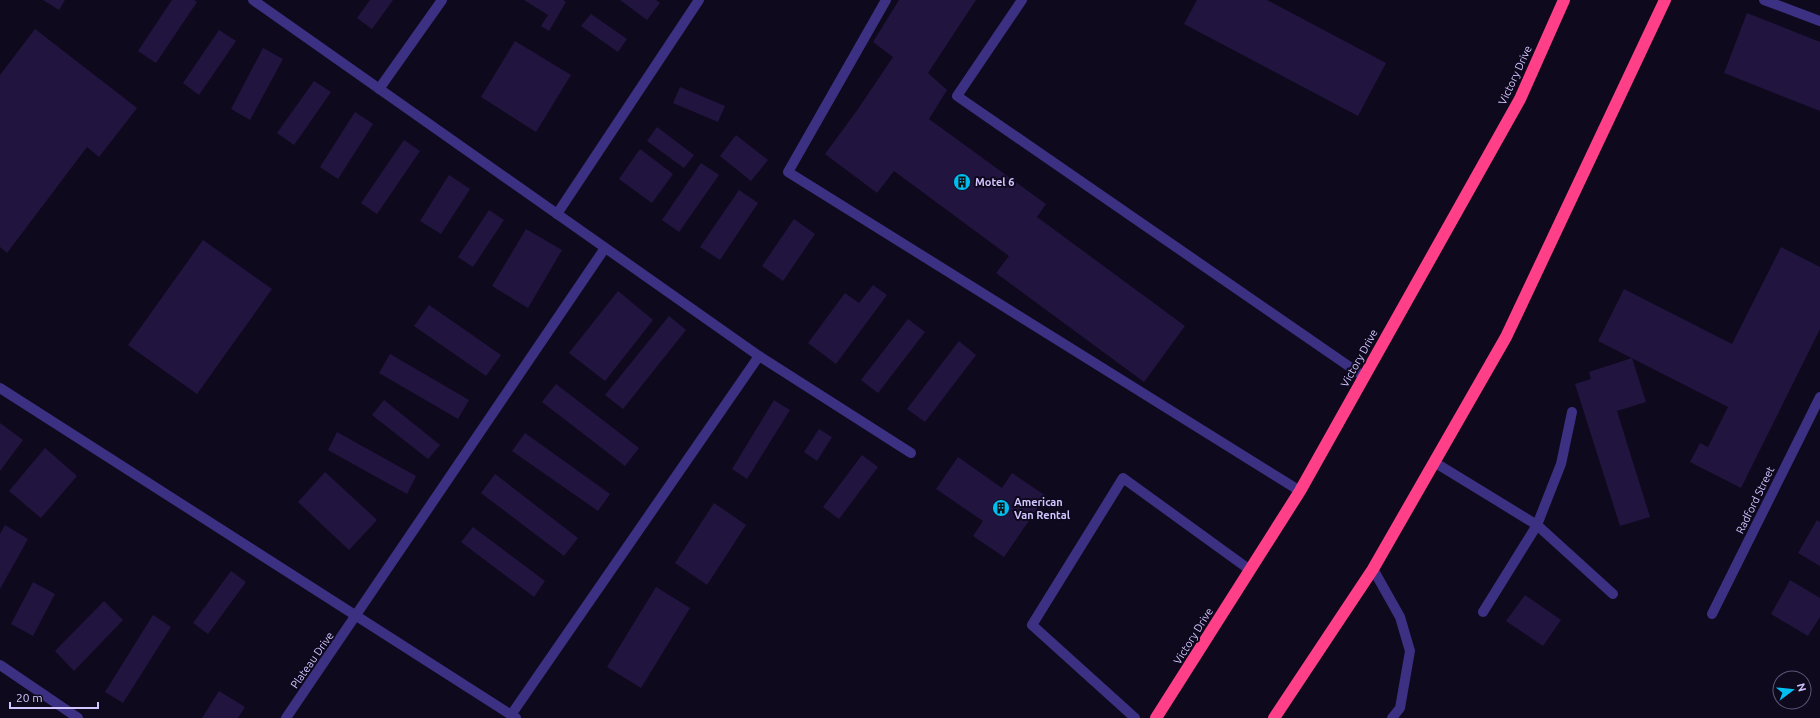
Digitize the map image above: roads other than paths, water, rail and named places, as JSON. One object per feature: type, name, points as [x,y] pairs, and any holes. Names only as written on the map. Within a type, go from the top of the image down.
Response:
[{"type":"highway","name":"Victory Drive","points":[[1156,718],[1300,491],[1363,376],[1520,99],[1564,0]]},
{"type":"highway","points":[[1274,718],[1374,569],[1506,337],[1665,0]]},
{"type":"street","points":[[253,0],[759,356],[911,453]]},
{"type":"street","points":[[379,89],[442,0]]},
{"type":"street","points":[[557,214],[698,0]]},
{"type":"street","points":[[886,0],[788,172],[1300,491]]},
{"type":"street","points":[[1022,0],[957,96],[1363,376]]},
{"type":"street","points":[[1764,0],[1820,21]]},
{"type":"street","name":"Plateau Drive","points":[[286,718],[605,248]]},
{"type":"street","points":[[0,388],[513,716],[759,356]]},
{"type":"street","name":"Radford Street","points":[[1712,614],[1820,396]]},
{"type":"street","points":[[1483,612],[1537,525],[1562,464],[1572,412]]},
{"type":"street","points":[[1434,462],[1537,525],[1614,594]]},
{"type":"street","points":[[1135,718],[1032,625],[1123,478],[1250,570]]},
{"type":"street","points":[[1374,569],[1400,617],[1410,651],[1400,708],[1392,718]]},
{"type":"street","points":[[0,665],[78,718]]},
{"type":"place","name":"Motel 6","points":[[962,182]]},
{"type":"place","name":"American Van Rental","points":[[1001,508]]}]
